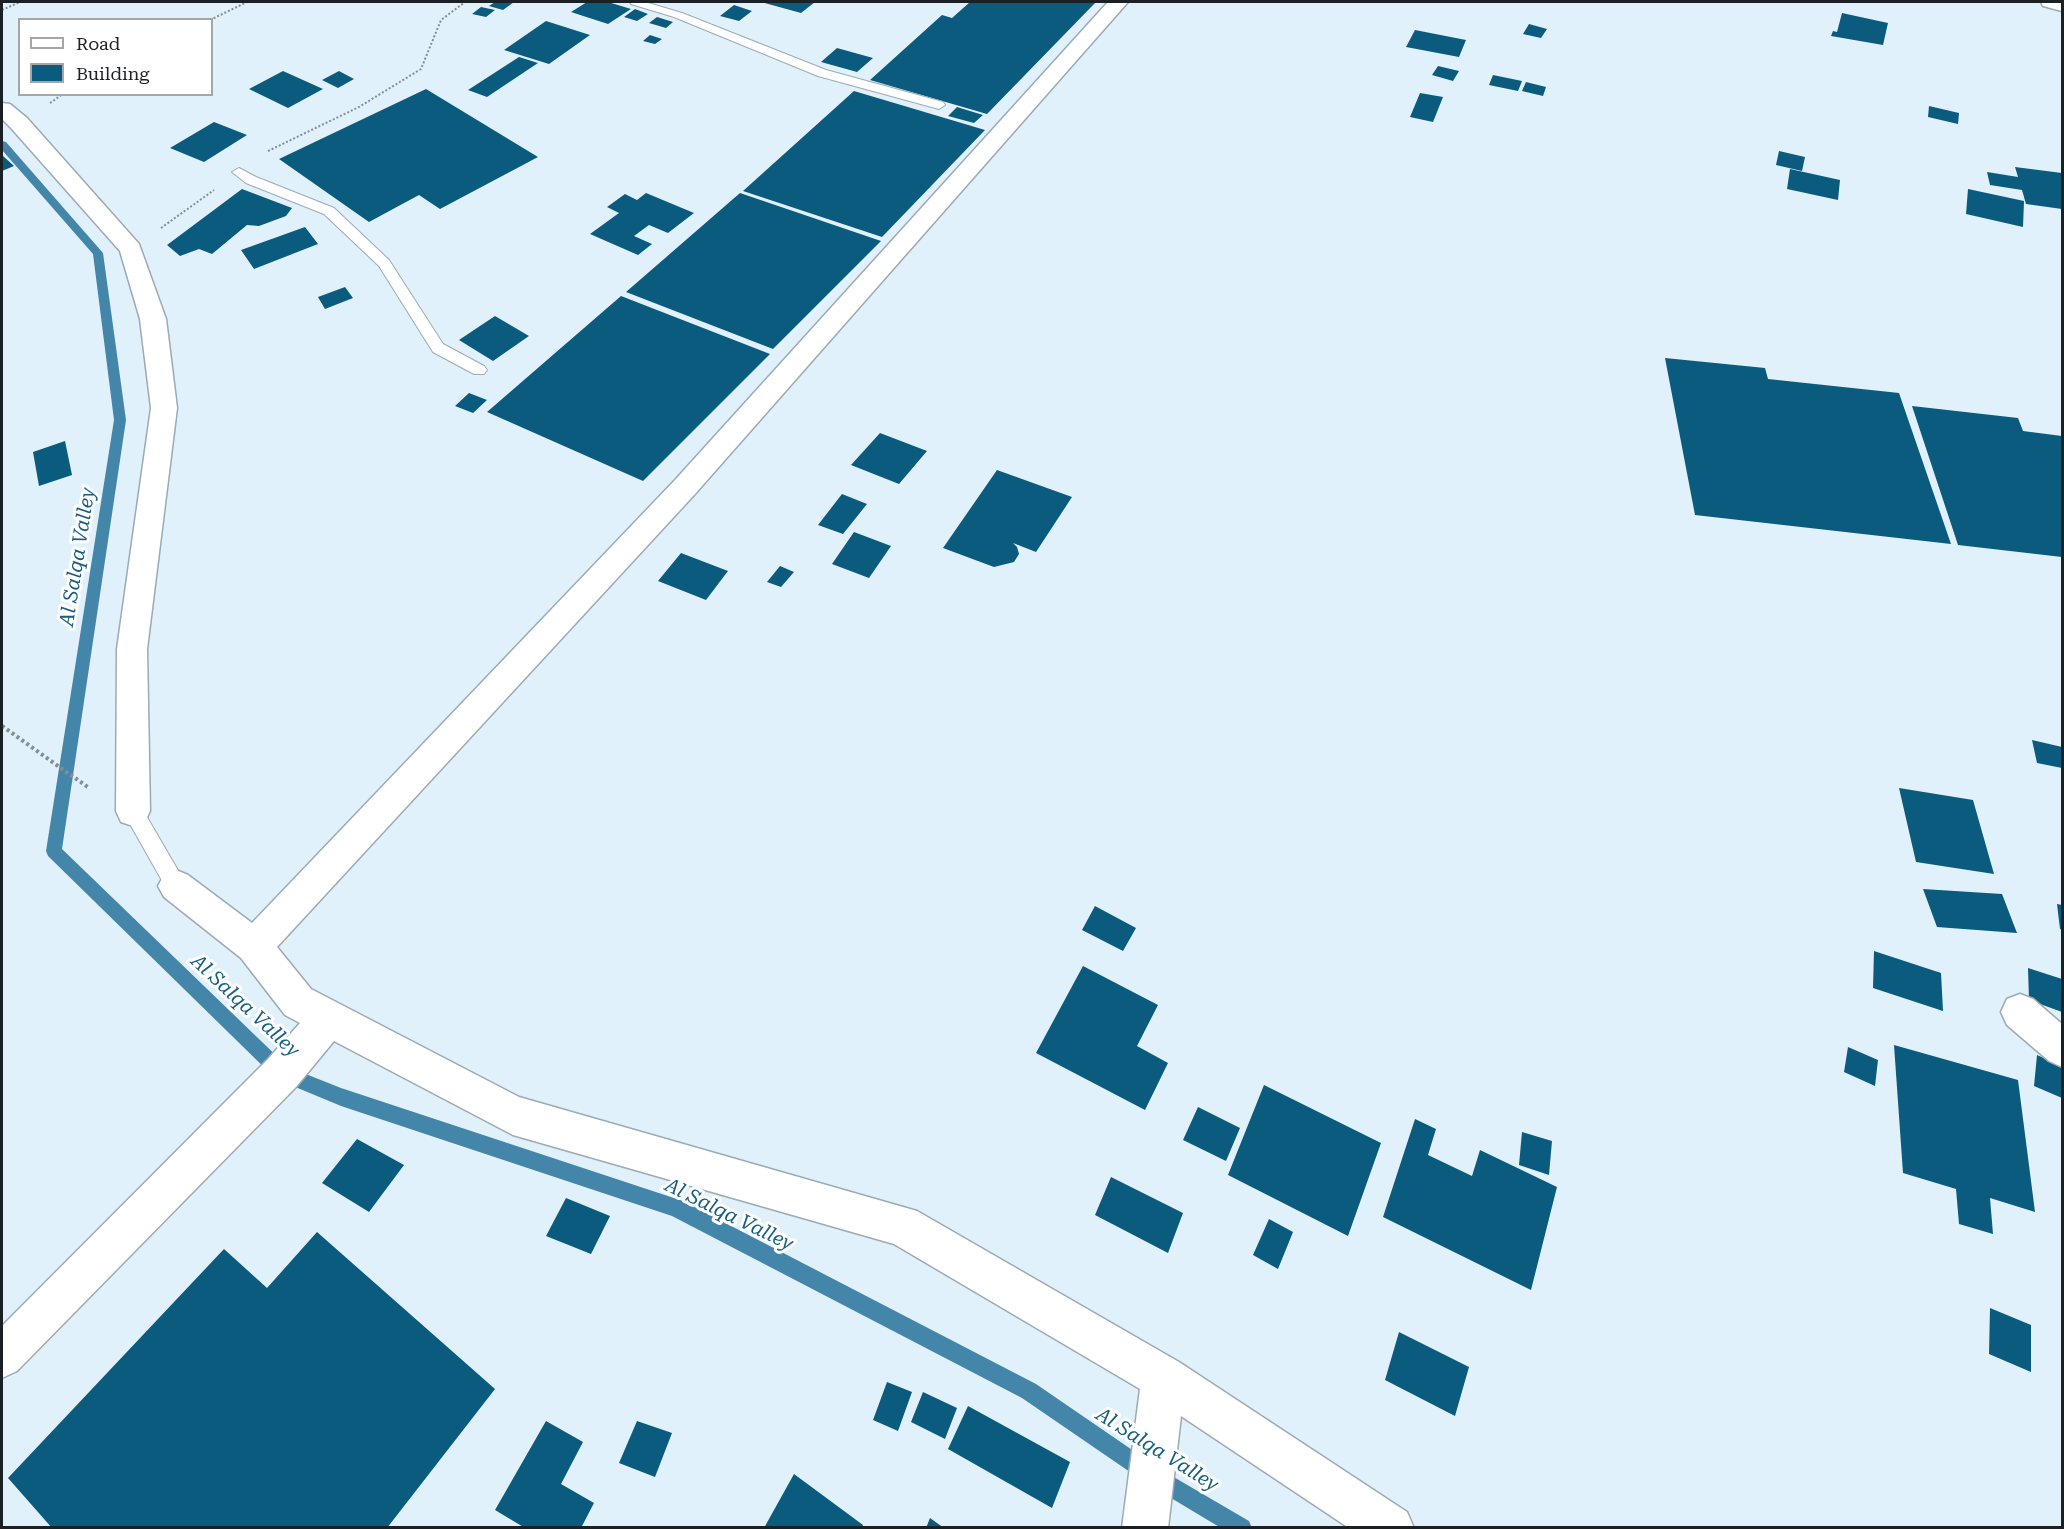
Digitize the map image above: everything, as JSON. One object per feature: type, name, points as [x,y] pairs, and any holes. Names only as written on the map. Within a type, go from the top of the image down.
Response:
[{"type":"street","points":[[254,946],[684,487],[1118,2]]},
{"type":"street","points":[[2050,2],[2062,5]]},
{"type":"street","points":[[2,109],[19,123],[131,249],[153,319],[164,408],[132,649],[134,811]]},
{"type":"street","points":[[176,886],[254,946],[298,1002],[513,1115],[902,1226],[1163,1378],[1391,1527]]},
{"type":"street","points":[[2020,1012],[2062,1048]]},
{"type":"street","points":[[2,1356],[282,1073],[330,1017]]},
{"type":"street","points":[[1145,1527],[1153,1476],[1163,1378]]},
{"type":"lane","points":[[635,2],[678,15],[822,73],[939,105]]},
{"type":"lane","points":[[239,172],[251,180],[329,212],[384,263],[438,348],[479,370]]},
{"type":"lane","points":[[134,811],[176,886]]},
{"type":"path","points":[[2,10],[21,2]]},
{"type":"path","points":[[213,19],[247,2]]},
{"type":"path","points":[[131,249],[239,172],[240,164],[359,107],[421,69],[441,20],[465,2]]},
{"type":"path","points":[[2,726],[83,785],[134,811]]},
{"type":"building","points":[[495,2],[514,2],[503,10],[489,6]]},
{"type":"building","points":[[587,2],[608,2],[631,9],[608,24],[571,12]]},
{"type":"building","points":[[761,2],[815,2],[801,13]]},
{"type":"building","points":[[970,2],[1096,2],[987,114],[870,80],[942,15],[952,18]]},
{"type":"building","points":[[734,5],[752,11],[739,21],[720,16]]},
{"type":"building","points":[[481,7],[495,10],[486,17],[472,14]]},
{"type":"building","points":[[635,9],[648,14],[637,21],[624,17]]},
{"type":"building","points":[[1842,13],[1888,23],[1883,45],[1831,36],[1833,31],[1837,32]]},
{"type":"building","points":[[657,17],[673,22],[666,28],[649,23]]},
{"type":"building","points":[[546,21],[590,35],[549,64],[504,50]]},
{"type":"building","points":[[1529,24],[1547,29],[1541,38],[1523,34]]},
{"type":"building","points":[[1415,30],[1466,40],[1459,57],[1406,47]]},
{"type":"building","points":[[650,35],[662,39],[655,44],[643,41]]},
{"type":"building","points":[[837,48],[873,58],[857,72],[821,62]]},
{"type":"building","points":[[519,57],[538,63],[487,97],[468,90]]},
{"type":"building","points":[[1438,66],[1459,71],[1453,81],[1432,75]]},
{"type":"building","points":[[283,71],[323,89],[288,108],[249,89]]},
{"type":"building","points":[[339,71],[354,79],[338,88],[322,80]]},
{"type":"building","points":[[1493,75],[1522,81],[1518,91],[1489,85]]},
{"type":"building","points":[[1526,82],[1546,87],[1543,96],[1522,91]]},
{"type":"building","points":[[426,89],[538,157],[440,209],[419,195],[369,222],[279,159]]},
{"type":"building","points":[[854,91],[985,130],[882,237],[743,191]]},
{"type":"building","points":[[1420,93],[1443,97],[1433,122],[1410,117]]},
{"type":"building","points":[[1929,106],[1959,113],[1958,124],[1928,117]]},
{"type":"building","points":[[957,107],[983,115],[974,123],[948,116]]},
{"type":"building","points":[[214,122],[247,135],[204,162],[170,148]]},
{"type":"building","points":[[1779,151],[1805,157],[1802,171],[1776,165]]},
{"type":"building","points":[[2,155],[14,166],[2,171]]},
{"type":"building","points":[[2015,167],[2062,173],[2062,209],[2026,204],[2022,190],[1990,185],[1987,172],[2018,177]]},
{"type":"building","points":[[1790,169],[1840,180],[1838,200],[1787,189]]},
{"type":"building","points":[[242,189],[292,208],[286,216],[259,226],[247,225],[212,254],[199,249],[180,256],[167,245]]},
{"type":"building","points":[[1968,189],[2024,201],[2023,227],[1966,214]]},
{"type":"building","points":[[646,193],[694,213],[668,233],[649,225],[634,236],[652,244],[638,255],[590,234],[619,213],[607,207],[625,194],[637,200]]},
{"type":"building","points":[[740,193],[881,241],[773,349],[626,292]]},
{"type":"building","points":[[305,227],[318,244],[254,269],[241,250]]},
{"type":"building","points":[[345,287],[353,298],[325,309],[318,297]]},
{"type":"building","points":[[621,296],[770,354],[643,481],[487,412]]},
{"type":"building","points":[[495,316],[529,336],[493,361],[459,340]]},
{"type":"building","points":[[1665,358],[1765,368],[1768,379],[1899,393],[1951,544],[1695,515]]},
{"type":"building","points":[[469,393],[487,400],[473,413],[455,406]]},
{"type":"building","points":[[1912,406],[2018,418],[2023,431],[2062,436],[2062,557],[1958,545]]},
{"type":"building","points":[[880,433],[927,451],[899,484],[851,465]]},
{"type":"building","points":[[65,441],[72,475],[39,486],[33,452]]},
{"type":"building","points":[[997,470],[1072,497],[1036,552],[1013,543],[1019,554],[1014,562],[994,567],[943,548]]},
{"type":"building","points":[[842,494],[867,504],[843,534],[818,525]]},
{"type":"building","points":[[854,532],[891,546],[869,578],[832,564]]},
{"type":"building","points":[[681,553],[728,571],[706,600],[658,581]]},
{"type":"building","points":[[780,566],[794,572],[781,587],[767,582]]},
{"type":"building","points":[[2032,740],[2062,747],[2062,768],[2037,763]]},
{"type":"building","points":[[1899,788],[1973,800],[1994,874],[1916,862]]},
{"type":"building","points":[[1923,889],[2002,894],[2017,933],[1937,927]]},
{"type":"building","points":[[2057,904],[2062,905],[2062,930],[2060,929]]},
{"type":"building","points":[[1095,906],[1136,928],[1123,951],[1082,930]]},
{"type":"building","points":[[1874,951],[1941,973],[1943,1011],[1873,988]]},
{"type":"building","points":[[1083,966],[1158,1005],[1137,1046],[1168,1063],[1145,1110],[1036,1053]]},
{"type":"building","points":[[2028,968],[2062,979],[2062,1012],[2029,1000]]},
{"type":"building","points":[[1894,1045],[2018,1080],[2035,1212],[1990,1198],[1993,1234],[1959,1224],[1956,1189],[1903,1173]]},
{"type":"building","points":[[1848,1047],[1878,1060],[1875,1086],[1844,1072]]},
{"type":"building","points":[[2037,1055],[2062,1066],[2062,1098],[2034,1086]]},
{"type":"building","points":[[1264,1085],[1381,1143],[1348,1236],[1228,1175]]},
{"type":"building","points":[[1198,1107],[1240,1128],[1226,1161],[1183,1140]]},
{"type":"building","points":[[1415,1119],[1436,1129],[1428,1155],[1472,1176],[1480,1150],[1557,1187],[1531,1290],[1383,1217]]},
{"type":"building","points":[[1522,1132],[1552,1141],[1549,1175],[1519,1165]]},
{"type":"building","points":[[357,1139],[404,1165],[369,1212],[322,1183]]},
{"type":"building","points":[[1111,1177],[1183,1213],[1168,1253],[1095,1215]]},
{"type":"building","points":[[566,1198],[610,1216],[591,1254],[546,1236]]},
{"type":"building","points":[[1269,1219],[1293,1232],[1278,1269],[1253,1255]]},
{"type":"building","points":[[317,1232],[495,1389],[387,1528],[52,1528],[8,1478],[224,1249],[267,1288]]},
{"type":"building","points":[[1990,1308],[2031,1325],[2031,1372],[1989,1354]]},
{"type":"building","points":[[1399,1332],[1469,1367],[1455,1416],[1385,1380]]},
{"type":"building","points":[[887,1382],[912,1392],[898,1431],[873,1420]]},
{"type":"building","points":[[923,1392],[957,1408],[945,1439],[911,1422]]},
{"type":"building","points":[[968,1406],[1070,1462],[1052,1508],[948,1449]]},
{"type":"building","points":[[546,1421],[583,1442],[561,1484],[594,1503],[581,1528],[525,1528],[495,1510]]},
{"type":"building","points":[[637,1421],[672,1433],[655,1477],[619,1463]]},
{"type":"building","points":[[794,1474],[863,1525],[862,1528],[764,1528]]},
{"type":"building","points":[[930,1518],[944,1528],[926,1528]]},
{"type":"waterway","name":"Al Salqa Valley","points":[[2,144],[98,253],[120,420],[54,851],[282,1073],[341,1097],[676,1208],[1029,1391],[1153,1476],[1242,1528]]}]
